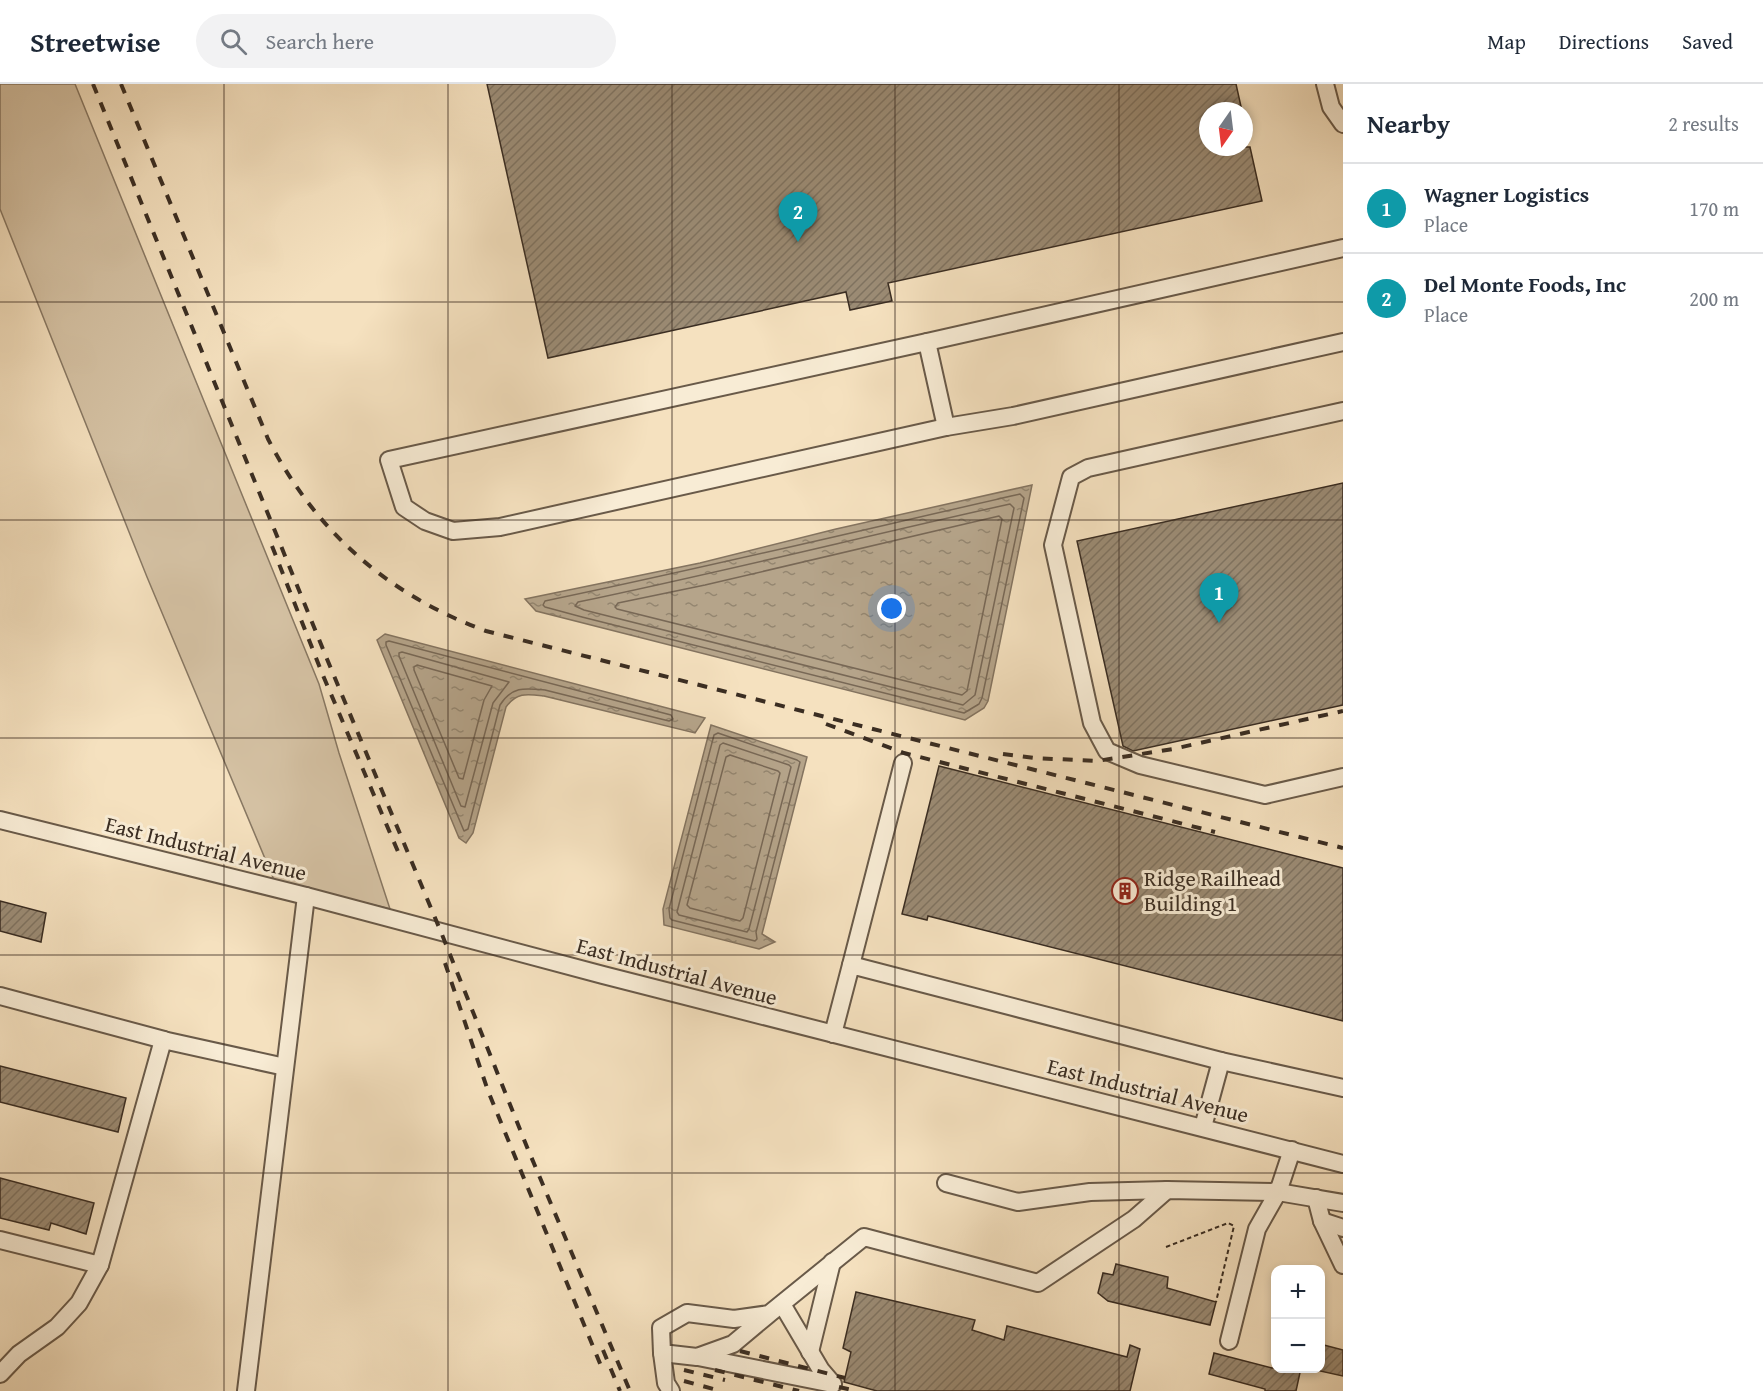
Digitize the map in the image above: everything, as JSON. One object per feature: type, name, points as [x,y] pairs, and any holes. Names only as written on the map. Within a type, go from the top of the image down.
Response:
[{"type":"street","points":[[1325,84],[1331,107],[1343,124]]},
{"type":"street","points":[[1343,248],[389,460],[404,507],[425,521],[453,531],[500,527],[946,427],[1013,416],[1343,342]]},
{"type":"street","points":[[927,342],[946,427]]},
{"type":"street","points":[[1343,411],[1088,468],[1071,477],[1053,545],[1092,723],[1107,751],[1140,765],[1265,795],[1343,777]]},
{"type":"street","points":[[833,1034],[903,763]]},
{"type":"street","name":"East Industrial Avenue","points":[[0,820],[306,896],[1343,1164]]},
{"type":"street","points":[[246,1391],[306,896]]},
{"type":"street","points":[[851,965],[1221,1060],[1343,1088]]},
{"type":"street","points":[[0,996],[164,1040],[285,1067]]},
{"type":"street","points":[[0,1374],[19,1354],[57,1327],[79,1303],[100,1265],[164,1040]]},
{"type":"street","points":[[1203,1127],[1221,1060]]},
{"type":"street","points":[[1229,1341],[1257,1230],[1278,1192],[1292,1150]]},
{"type":"street","points":[[946,1183],[1018,1202],[1090,1191],[1167,1190],[1278,1192],[1343,1203]]},
{"type":"street","points":[[697,1357],[733,1344],[864,1237],[1038,1283],[1134,1219],[1167,1190]]},
{"type":"street","points":[[1316,1198],[1322,1221],[1343,1265]]},
{"type":"street","points":[[1322,1221],[1343,1228]]},
{"type":"street","points":[[0,1240],[100,1265]]},
{"type":"street","points":[[810,1352],[832,1262]]},
{"type":"street","points":[[662,1353],[697,1357],[833,1384],[776,1309]]},
{"type":"street","points":[[671,1391],[666,1383],[661,1328],[687,1312],[734,1319],[776,1309]]},
{"type":"path","points":[[1166,1247],[1228,1223],[1234,1226],[1216,1302]]},
{"type":"shaded area","points":[[0,84],[75,84],[319,684],[390,909],[274,880],[147,577],[0,209]]},
{"type":"water","points":[[1032,485],[988,701],[984,708],[965,720],[536,611],[525,599],[700,563],[836,529]]},
{"type":"water","points":[[385,634],[705,718],[695,733],[544,696],[518,696],[506,707],[473,833],[466,843],[459,838],[377,640]]},
{"type":"water","points":[[711,725],[807,757],[762,934],[775,942],[759,949],[664,925],[663,909]]},
{"type":"building","points":[[487,84],[1236,84],[1240,102],[1199,102],[1199,156],[1252,156],[1262,201],[888,283],[892,301],[850,310],[846,292],[548,358]]},
{"type":"building","points":[[1343,483],[1343,705],[1133,751],[1123,746],[1077,541]]},
{"type":"building","name":"Ridge Railhead Building 1","points":[[939,766],[1343,868],[1343,1021],[928,916],[927,920],[902,914]]},
{"type":"building","points":[[0,901],[46,913],[41,942],[0,931]]},
{"type":"building","points":[[0,1066],[126,1098],[118,1132],[0,1102]]},
{"type":"building","points":[[0,1178],[94,1203],[86,1234],[51,1223],[49,1230],[0,1218]]},
{"type":"building","points":[[1116,1264],[1168,1277],[1167,1288],[1216,1302],[1210,1325],[1108,1301],[1098,1293],[1103,1273],[1113,1275]]},
{"type":"building","points":[[856,1292],[975,1320],[972,1330],[1004,1340],[1007,1326],[1127,1357],[1130,1345],[1140,1349],[1130,1391],[877,1391],[844,1382],[851,1352],[843,1348]]},
{"type":"building","points":[[1325,1345],[1343,1350],[1343,1376],[1325,1372]]},
{"type":"building","points":[[1214,1353],[1271,1368],[1271,1373],[1300,1373],[1296,1391],[1265,1391],[1265,1389],[1209,1374]]},
{"type":"railway","points":[[93,84],[527,1147],[630,1391]]},
{"type":"railway","points":[[121,84],[268,439],[287,472],[332,531],[358,556],[417,599],[486,631],[1343,848]]},
{"type":"railway","points":[[272,546],[322,673],[399,854]]},
{"type":"railway","points":[[1003,754],[1097,761],[1173,749],[1343,711]]},
{"type":"railway","points":[[826,724],[904,753],[1215,832]]},
{"type":"railway","points":[[445,963],[488,1091],[601,1366]]},
{"type":"railway","points":[[603,1350],[620,1391]]},
{"type":"railway","points":[[740,1351],[845,1378]]},
{"type":"railway","points":[[684,1370],[725,1380]]},
{"type":"railway","points":[[715,1370],[799,1391]]},
{"type":"railway","points":[[684,1381],[721,1391]]},
{"type":"railway","points":[[839,1387],[856,1391]]},
{"type":"place","name":"Del Monte Foods, Inc","points":[[798,242]]},
{"type":"place","name":"Wagner Logistics","points":[[1219,623]]},
{"type":"place","name":"Ridge Railhead Building 1","points":[[1125,891]]}]
